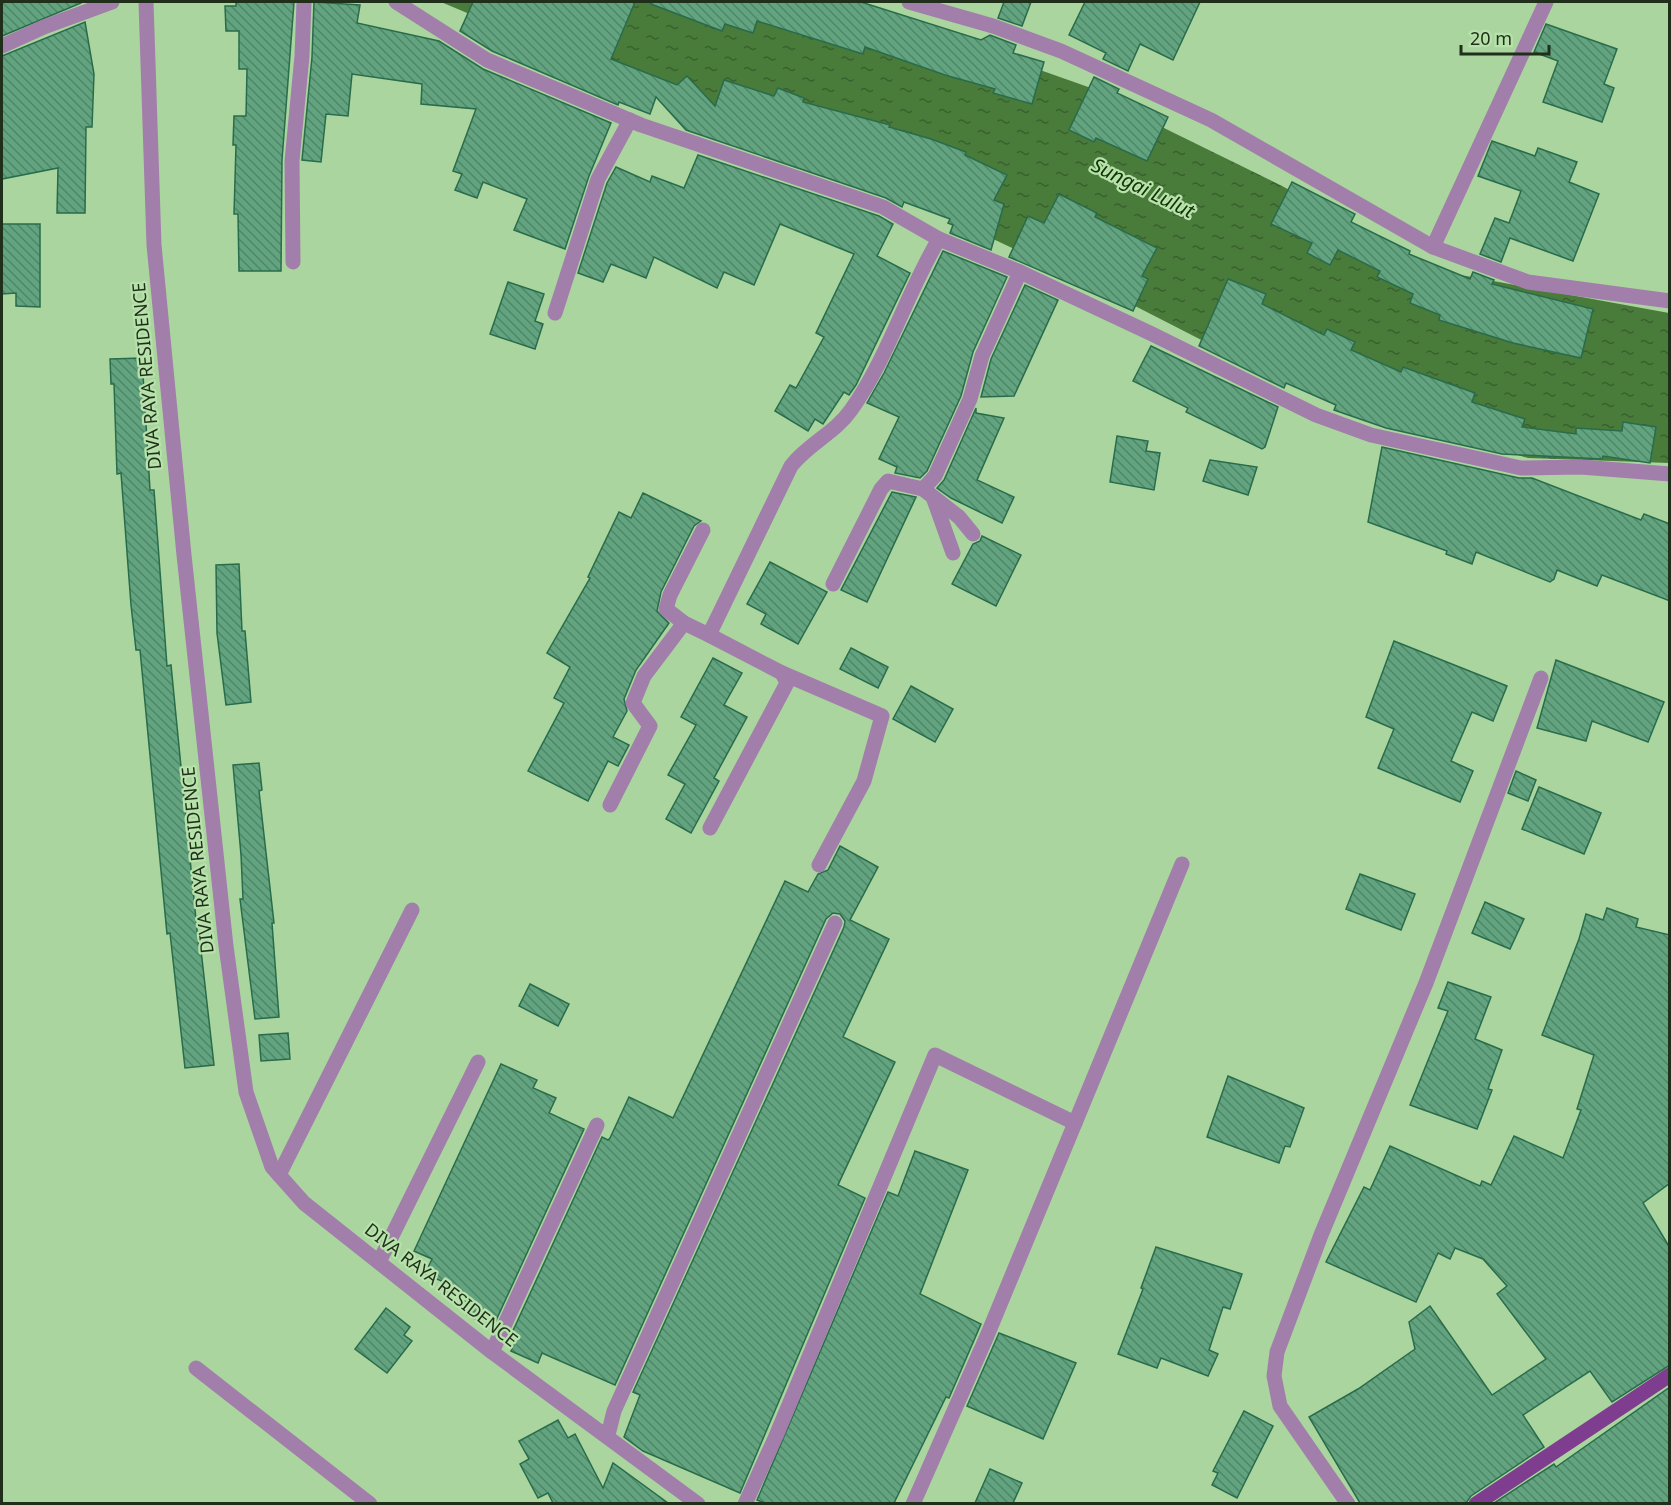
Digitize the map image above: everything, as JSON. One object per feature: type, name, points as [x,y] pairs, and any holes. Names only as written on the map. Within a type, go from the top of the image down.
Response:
[{"type":"main road","points":[[1476,1503],[1670,1375]]},
{"type":"street","points":[[2,46],[44,27],[112,2]]},
{"type":"street","name":"DIVA RAYA RESIDENCE","points":[[146,2],[154,245],[185,567],[226,946],[246,1092],[272,1167],[304,1203],[492,1352],[698,1503]]},
{"type":"street","points":[[293,262],[292,161],[304,2]]},
{"type":"street","points":[[396,2],[487,60],[630,120],[883,207],[939,239],[1020,272],[1270,393],[1371,435],[1521,468],[1581,467],[1670,474]]},
{"type":"street","points":[[909,2],[993,26],[1061,51],[1211,120],[1433,247],[1528,282],[1670,301]]},
{"type":"street","points":[[1433,247],[1546,2]]},
{"type":"street","points":[[555,313],[598,178],[630,120]]},
{"type":"street","points":[[709,635],[791,466],[803,451],[828,435],[850,412],[874,372],[925,262],[939,239]]},
{"type":"street","points":[[953,553],[928,493],[970,399],[982,356],[1020,272]]},
{"type":"street","points":[[833,584],[881,489],[888,481],[928,493],[959,517],[973,534]]},
{"type":"street","points":[[703,531],[670,595],[666,609],[684,623],[782,672],[882,716],[864,781],[819,865]]},
{"type":"street","points":[[610,805],[650,726],[633,703],[640,685],[644,676],[684,623]]},
{"type":"street","points":[[710,828],[787,683],[782,672]]},
{"type":"street","points":[[1348,1503],[1280,1406],[1274,1376],[1277,1352],[1321,1235],[1426,983],[1541,678]]},
{"type":"street","points":[[914,1503],[987,1336],[1182,864]]},
{"type":"street","points":[[279,1175],[412,910]]},
{"type":"street","points":[[608,1435],[614,1412],[835,923]]},
{"type":"street","points":[[745,1503],[776,1436],[935,1055],[1075,1123]]},
{"type":"street","points":[[379,1262],[478,1062]]},
{"type":"street","points":[[492,1352],[597,1125]]},
{"type":"street","points":[[196,1368],[370,1503]]},
{"type":"water","name":"Sungai Lulut","points":[[441,2],[769,2],[946,37],[1091,88],[1166,129],[1282,186],[1439,271],[1669,313],[1669,463],[1528,458],[1392,417],[1260,370],[1137,307],[906,198]]},
{"type":"building","points":[[2,2],[81,2],[81,3],[2,36]]},
{"type":"building","points":[[236,2],[294,2],[282,160],[281,271],[239,271],[238,214],[234,214],[236,145],[233,145],[234,116],[246,116],[247,69],[239,69],[239,31],[226,31],[225,6],[236,6]]},
{"type":"building","points":[[314,2],[360,5],[357,23],[439,41],[483,69],[611,123],[589,176],[565,249],[514,230],[527,199],[483,182],[477,198],[455,190],[462,174],[453,171],[476,109],[421,104],[422,84],[352,74],[348,116],[326,114],[321,162],[302,160],[312,57]]},
{"type":"building","points":[[473,2],[635,2],[611,59],[677,85],[687,76],[715,106],[724,80],[774,96],[778,88],[804,98],[803,102],[890,125],[889,127],[966,152],[965,155],[1007,175],[994,200],[1004,204],[991,250],[950,233],[953,225],[948,223],[950,219],[904,202],[902,207],[886,198],[686,130],[656,97],[650,114],[619,102],[618,105],[492,51],[460,31]]},
{"type":"building","points":[[652,2],[861,2],[981,40],[990,35],[1016,45],[1013,53],[1044,62],[1032,104],[993,93],[995,89],[945,75],[865,47],[863,54],[757,21],[753,33],[725,24],[722,31],[651,4]]},
{"type":"building","points":[[1004,2],[1031,2],[1022,26],[998,18]]},
{"type":"building","points":[[1085,2],[1200,2],[1173,60],[1140,44],[1128,71],[1103,59],[1106,53],[1069,35]]},
{"type":"building","points":[[85,22],[94,74],[92,127],[86,127],[85,213],[57,213],[58,168],[2,179],[2,56]]},
{"type":"building","points":[[1546,24],[1617,49],[1604,84],[1614,88],[1602,122],[1543,102],[1558,61],[1534,52]]},
{"type":"building","points":[[1094,77],[1119,89],[1117,93],[1168,117],[1147,161],[1096,138],[1094,142],[1069,130]]},
{"type":"building","points":[[1492,141],[1535,156],[1538,148],[1577,162],[1569,182],[1599,194],[1573,261],[1510,238],[1501,262],[1480,254],[1495,218],[1509,223],[1521,191],[1478,176]]},
{"type":"building","points":[[698,155],[879,216],[893,224],[877,256],[910,273],[856,385],[849,395],[844,392],[823,424],[815,419],[808,431],[775,411],[790,385],[796,388],[824,337],[816,333],[854,254],[780,224],[754,285],[724,272],[717,288],[654,257],[646,278],[611,264],[603,282],[578,273],[607,183],[616,167],[650,182],[652,176],[684,188]]},
{"type":"building","points":[[1292,182],[1355,214],[1351,222],[1410,251],[1409,254],[1470,279],[1473,272],[1494,280],[1492,284],[1593,309],[1581,358],[1513,343],[1439,320],[1440,315],[1410,303],[1413,294],[1377,277],[1380,271],[1338,250],[1330,265],[1307,253],[1312,243],[1271,224]]},
{"type":"building","points":[[1059,194],[1097,213],[1095,217],[1157,248],[1142,276],[1148,279],[1133,311],[1009,257],[1028,216],[1044,223]]},
{"type":"building","points":[[2,224],[40,224],[40,307],[16,306],[16,293],[2,294]]},
{"type":"building","points":[[943,251],[1007,277],[973,352],[961,396],[927,471],[920,478],[895,473],[897,467],[879,459],[899,417],[867,403]]},
{"type":"building","points":[[1228,279],[1266,294],[1262,304],[1324,335],[1327,329],[1355,342],[1351,350],[1401,372],[1403,367],[1475,393],[1472,402],[1525,419],[1522,427],[1576,434],[1576,428],[1622,431],[1623,422],[1656,427],[1650,463],[1603,456],[1602,459],[1502,454],[1386,428],[1334,410],[1336,405],[1286,383],[1284,388],[1199,346]]},
{"type":"building","points":[[508,282],[544,294],[535,321],[543,324],[535,349],[490,334]]},
{"type":"building","points":[[1025,285],[1058,300],[1014,396],[981,397],[991,359]]},
{"type":"building","points":[[1151,346],[1278,407],[1265,447],[1262,449],[1186,412],[1188,408],[1133,381]]},
{"type":"building","points":[[142,358],[150,490],[154,490],[167,666],[171,665],[199,950],[201,950],[214,1065],[185,1068],[170,933],[167,934],[140,650],[136,650],[131,605],[121,473],[117,474],[114,384],[111,384],[110,359]]},
{"type":"building","points":[[976,408],[976,413],[1004,418],[977,480],[1014,497],[1002,523],[951,498],[937,488],[944,480]]},
{"type":"building","points":[[1117,436],[1148,441],[1146,451],[1160,453],[1154,490],[1110,482]]},
{"type":"building","points":[[1382,447],[1519,478],[1532,478],[1641,520],[1644,514],[1670,524],[1670,601],[1602,575],[1597,586],[1557,570],[1554,579],[1550,582],[1476,552],[1472,564],[1446,554],[1447,551],[1368,522]]},
{"type":"building","points":[[1210,460],[1257,467],[1248,495],[1203,481]]},
{"type":"building","points":[[892,492],[916,497],[867,602],[841,590]]},
{"type":"building","points":[[643,493],[701,521],[694,526],[661,592],[657,611],[669,623],[636,670],[624,699],[627,711],[613,737],[629,745],[618,766],[608,761],[588,801],[528,771],[564,703],[554,698],[570,667],[547,653],[590,578],[588,577],[619,512],[631,518]]},
{"type":"building","points":[[982,536],[1021,555],[996,606],[952,584],[973,544],[980,541]]},
{"type":"building","points":[[770,562],[827,592],[798,644],[761,624],[766,614],[747,604]]},
{"type":"building","points":[[239,564],[242,631],[245,631],[251,702],[226,705],[217,633],[216,565]]},
{"type":"building","points":[[1394,641],[1507,686],[1493,721],[1472,712],[1451,761],[1473,771],[1460,802],[1378,768],[1394,729],[1366,717]]},
{"type":"building","points":[[851,648],[888,667],[878,688],[840,669]]},
{"type":"building","points":[[713,658],[742,673],[724,705],[747,717],[714,778],[719,781],[691,833],[666,819],[685,784],[668,775],[696,725],[681,717]]},
{"type":"building","points":[[1556,660],[1664,702],[1648,742],[1592,721],[1586,741],[1537,728]]},
{"type":"building","points":[[911,686],[953,709],[935,742],[893,719]]},
{"type":"building","points":[[259,763],[262,790],[259,791],[274,923],[272,923],[279,1017],[255,1019],[240,899],[243,899],[241,855],[233,765]]},
{"type":"building","points":[[1516,771],[1536,780],[1528,801],[1508,793]]},
{"type":"building","points":[[1539,787],[1601,813],[1584,854],[1522,829]]},
{"type":"building","points":[[840,846],[878,867],[850,920],[889,939],[843,1037],[895,1062],[838,1185],[865,1198],[740,1493],[643,1451],[624,1437],[640,1395],[633,1392],[844,927],[845,921],[840,914],[833,913],[826,919],[615,1385],[542,1353],[538,1363],[511,1351],[517,1338],[511,1335],[602,1137],[608,1140],[610,1138],[629,1097],[673,1118],[785,881],[808,892],[818,874],[828,870]]},
{"type":"building","points":[[1360,874],[1415,894],[1401,930],[1346,909]]},
{"type":"building","points":[[1485,902],[1524,919],[1510,949],[1472,933]]},
{"type":"building","points":[[1607,908],[1638,919],[1636,927],[1670,935],[1670,1183],[1643,1203],[1670,1248],[1670,1365],[1612,1402],[1590,1371],[1523,1415],[1544,1447],[1471,1496],[1466,1503],[1360,1503],[1309,1417],[1358,1389],[1415,1349],[1409,1322],[1430,1306],[1492,1395],[1546,1359],[1497,1294],[1507,1286],[1483,1259],[1455,1248],[1450,1259],[1438,1253],[1416,1302],[1326,1262],[1364,1187],[1370,1190],[1390,1146],[1480,1186],[1482,1181],[1491,1185],[1514,1136],[1563,1158],[1581,1110],[1577,1109],[1594,1055],[1542,1035],[1579,939],[1586,914],[1603,920]]},
{"type":"building","points":[[1448,982],[1491,997],[1475,1039],[1502,1050],[1488,1089],[1492,1090],[1477,1129],[1410,1105],[1448,1011],[1438,1008]]},
{"type":"building","points":[[530,984],[569,1004],[558,1026],[519,1006]]},
{"type":"building","points":[[288,1033],[290,1059],[261,1061],[259,1035]]},
{"type":"building","points":[[501,1064],[537,1080],[533,1088],[556,1098],[549,1113],[584,1129],[493,1327],[467,1315],[472,1305],[445,1291],[449,1284],[425,1274],[432,1259],[414,1251]]},
{"type":"building","points":[[1228,1076],[1304,1108],[1290,1147],[1285,1146],[1279,1163],[1207,1137]]},
{"type":"building","points":[[915,1151],[968,1170],[920,1294],[981,1324],[949,1398],[946,1397],[894,1503],[765,1503],[757,1500],[888,1192],[898,1196]]},
{"type":"building","points":[[1156,1247],[1242,1274],[1230,1309],[1223,1307],[1209,1350],[1218,1354],[1208,1376],[1161,1358],[1157,1368],[1118,1354],[1143,1289],[1141,1288]]},
{"type":"building","points":[[386,1308],[410,1327],[404,1335],[412,1341],[387,1373],[355,1349]]},
{"type":"building","points":[[999,1333],[1076,1363],[1043,1439],[967,1406]]},
{"type":"building","points":[[1670,1387],[1670,1503],[1494,1503],[1554,1464],[1556,1467]]},
{"type":"building","points":[[1244,1411],[1273,1426],[1237,1498],[1212,1485],[1218,1473],[1213,1471]]},
{"type":"building","points":[[558,1420],[568,1438],[575,1434],[603,1488],[613,1463],[668,1503],[553,1503],[548,1493],[538,1498],[520,1464],[529,1459],[519,1441]]},
{"type":"building","points":[[990,1469],[1022,1483],[1013,1503],[975,1503]]}]
